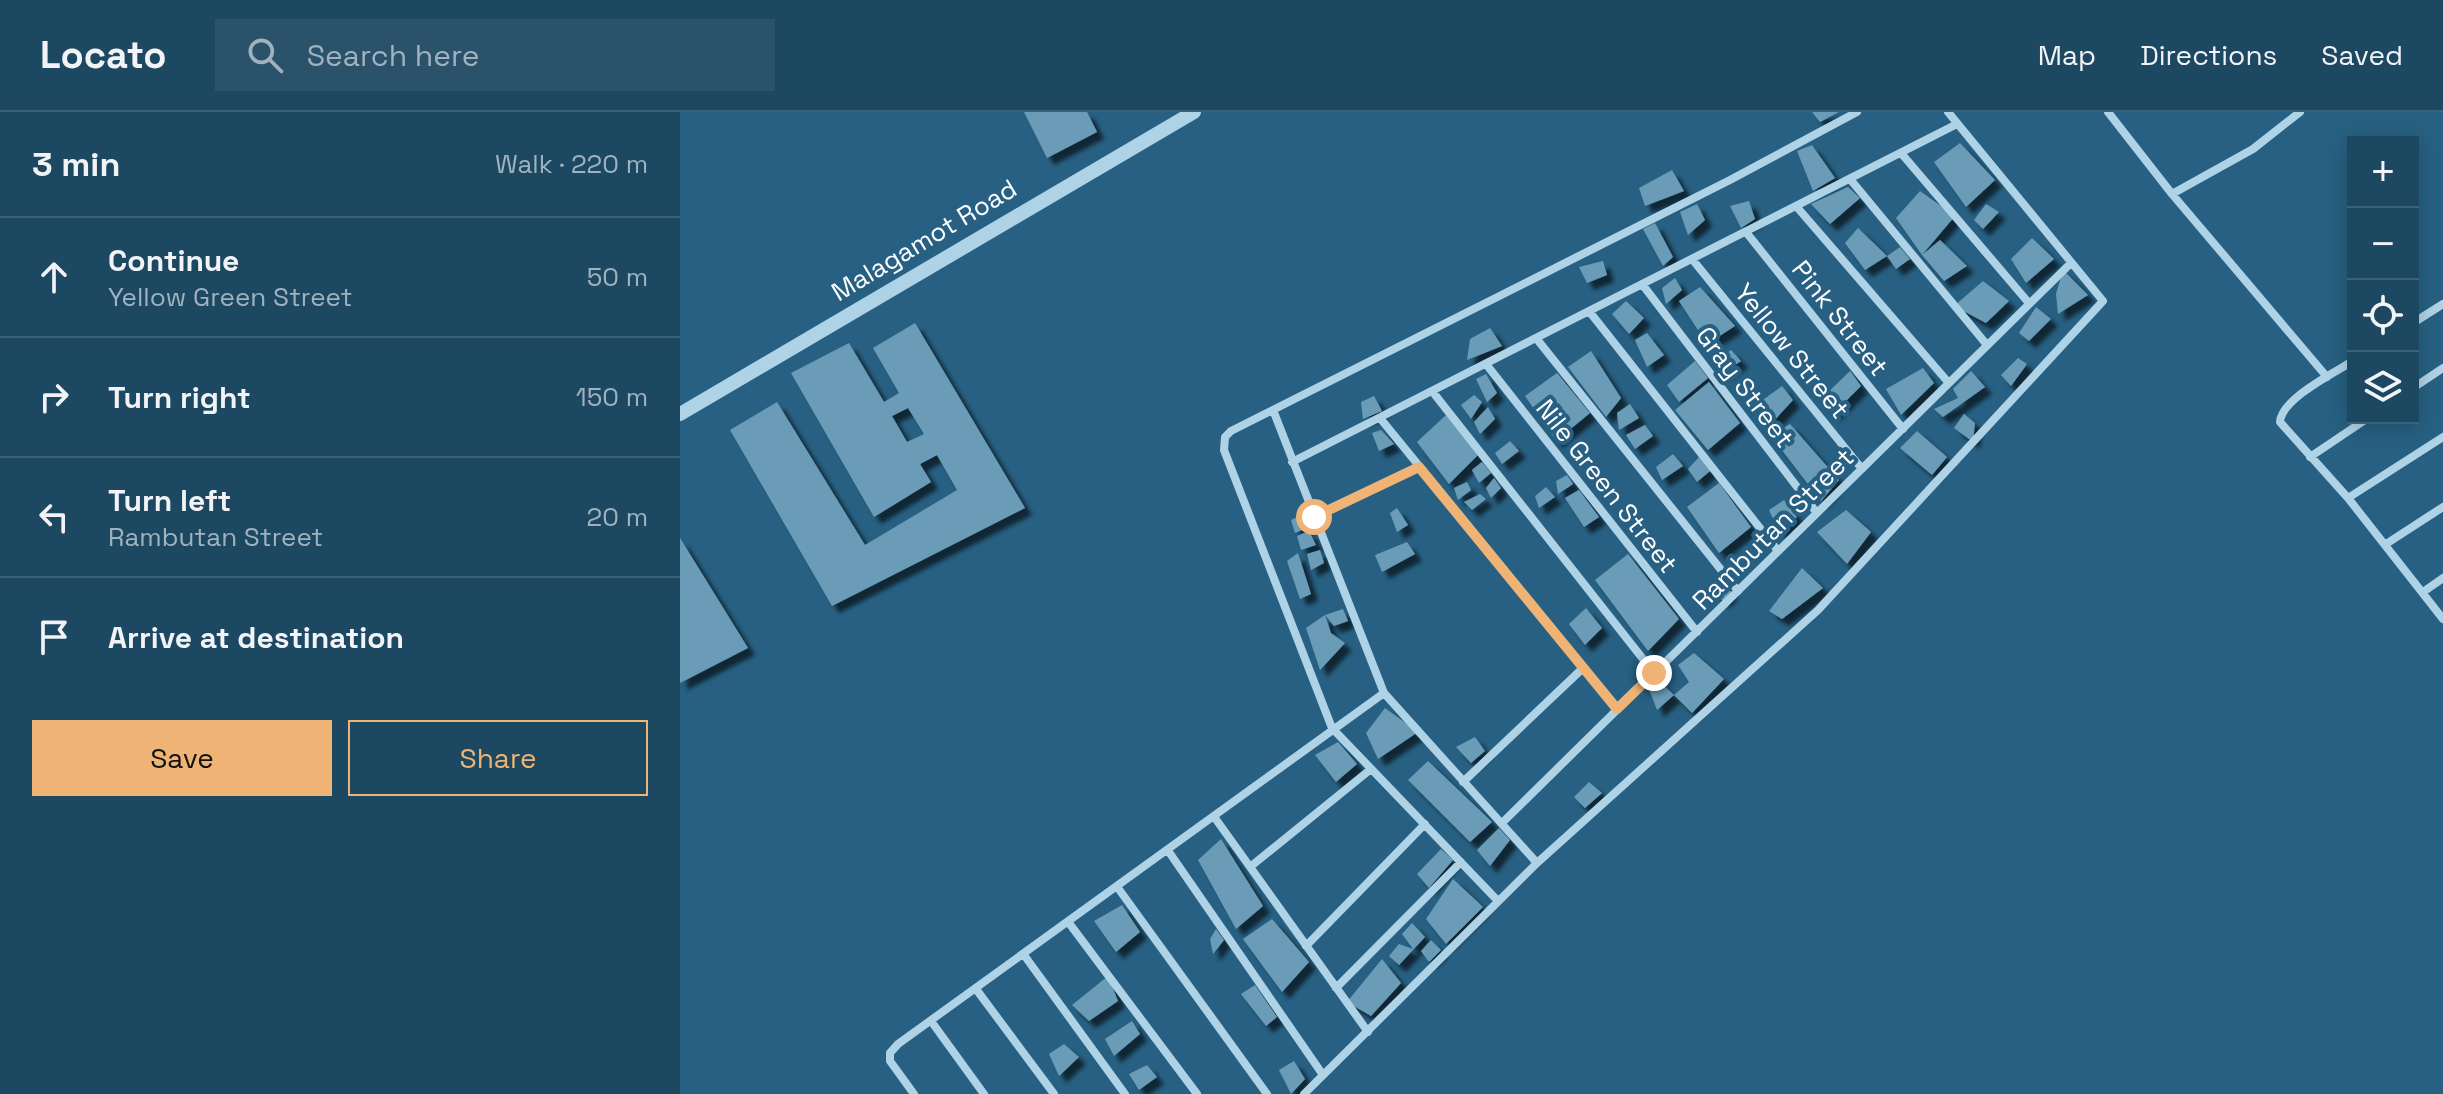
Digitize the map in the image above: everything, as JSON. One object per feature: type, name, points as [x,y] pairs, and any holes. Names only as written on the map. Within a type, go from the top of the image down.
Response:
[{"type":"street","name":"Malagamot Road","points":[[680,414],[1194,112]]},
{"type":"street","points":[[1498,901],[1332,728],[1223,444],[1231,431],[1730,180],[1857,112]]},
{"type":"street","points":[[1304,1094],[1537,863],[1818,610],[2103,301],[1948,112]]},
{"type":"street","points":[[2108,112],[2172,194],[2327,377]]},
{"type":"street","points":[[2172,194],[2253,149],[2300,112]]},
{"type":"street","points":[[1292,462],[1957,124]]},
{"type":"street","points":[[1901,153],[2028,302]]},
{"type":"street","points":[[1850,179],[1987,345]]},
{"type":"street","points":[[1796,206],[1948,382]]},
{"type":"street","name":"Pink Street","points":[[1746,232],[1903,429]]},
{"type":"street","name":"Yellow Street","points":[[1692,259],[1862,469]]},
{"type":"street","name":"Rambutan Street","points":[[1502,823],[2071,263]]},
{"type":"street","name":"Gray Street","points":[[1642,284],[1817,513]]},
{"type":"street","points":[[2419,319],[2443,304]]},
{"type":"street","points":[[1589,311],[1778,551]]},
{"type":"street","points":[[1536,338],[1738,591]]},
{"type":"street","name":"Nile Green Street","points":[[1486,364],[1697,632]]},
{"type":"street","points":[[2347,365],[2290,403],[2280,415],[2284,429],[2348,498],[2443,619]]},
{"type":"street","points":[[2419,384],[2443,368]]},
{"type":"street","points":[[1432,391],[1654,673]]},
{"type":"street","points":[[1273,410],[1384,693],[1537,863]]},
{"type":"street","points":[[1380,418],[1617,709]]},
{"type":"street","points":[[2310,457],[2359,424]]},
{"type":"street","points":[[2348,498],[2443,437]]},
{"type":"street","points":[[1314,517],[1419,467]]},
{"type":"street","points":[[2386,544],[2443,507]]},
{"type":"street","points":[[2423,592],[2443,578]]},
{"type":"street","points":[[1463,782],[1582,669]]},
{"type":"street","points":[[914,1094],[890,1061],[893,1049],[1169,852],[1332,728],[1384,693]]},
{"type":"street","points":[[1250,867],[1371,769]]},
{"type":"street","points":[[1215,818],[1368,1032]]},
{"type":"street","points":[[1306,946],[1425,824]]},
{"type":"street","points":[[1169,852],[1323,1075]]},
{"type":"street","points":[[1336,988],[1461,862]]},
{"type":"street","points":[[1118,888],[1267,1094]]},
{"type":"street","points":[[1069,923],[1197,1094]]},
{"type":"street","points":[[1024,955],[1125,1094]]},
{"type":"street","points":[[976,989],[1054,1094]]},
{"type":"street","points":[[931,1021],[984,1094]]},
{"type":"building","points":[[1024,112],[1087,112],[1097,132],[1047,158]]},
{"type":"building","points":[[1812,112],[1839,112],[1820,122]]},
{"type":"building","points":[[1960,143],[1995,180],[1966,207],[1934,162]]},
{"type":"building","points":[[1812,145],[1835,178],[1813,191],[1797,151]]},
{"type":"building","points":[[1672,170],[1684,191],[1645,206],[1639,188]]},
{"type":"building","points":[[1848,187],[1860,198],[1830,224],[1811,204]]},
{"type":"building","points":[[1920,191],[1955,216],[1922,255],[1896,218]]},
{"type":"building","points":[[1749,201],[1755,219],[1741,228],[1730,206]]},
{"type":"building","points":[[1697,204],[1705,220],[1688,235],[1680,212]]},
{"type":"building","points":[[1986,204],[1999,212],[1983,229],[1974,220]]},
{"type":"building","points":[[1655,223],[1673,257],[1663,266],[1643,229]]},
{"type":"building","points":[[1858,228],[1887,256],[1865,270],[1845,243]]},
{"type":"building","points":[[2032,238],[2054,259],[2026,283],[2011,259]]},
{"type":"building","points":[[1940,240],[1967,266],[1944,281],[1922,255]]},
{"type":"building","points":[[1900,247],[1910,259],[1896,269],[1887,256]]},
{"type":"building","points":[[1603,261],[1607,275],[1587,283],[1579,267]]},
{"type":"building","points":[[2063,270],[2088,295],[2058,314],[2056,294]]},
{"type":"building","points":[[1675,278],[1682,290],[1666,304],[1662,288]]},
{"type":"building","points":[[1983,281],[2009,301],[1986,323],[1954,306]]},
{"type":"building","points":[[1700,287],[1735,326],[1707,344],[1679,301]]},
{"type":"building","points":[[1626,301],[1644,318],[1629,334],[1612,314]]},
{"type":"building","points":[[2036,307],[2051,319],[2029,341],[2019,333]]},
{"type":"building","points":[[915,323],[1025,508],[832,606],[730,430],[777,402],[865,545],[957,490],[937,455],[920,464],[931,482],[874,517],[791,373],[849,343],[884,402],[899,393],[873,348]],"holes":[[[908,408],[924,434],[907,442],[892,416]]]},
{"type":"building","points":[[1490,328],[1502,346],[1467,360],[1470,339]]},
{"type":"building","points":[[1647,333],[1664,355],[1647,367],[1635,340]]},
{"type":"building","points":[[1731,350],[1741,361],[1725,372],[1716,360]]},
{"type":"building","points":[[1591,351],[1621,398],[1606,417],[1568,367]]},
{"type":"building","points":[[2018,358],[2027,364],[2011,386],[2001,375]]},
{"type":"building","points":[[1695,361],[1708,378],[1679,402],[1667,385]]},
{"type":"building","points":[[1923,368],[1934,383],[1901,415],[1886,389]]},
{"type":"building","points":[[1850,371],[1861,386],[1833,414],[1820,400]]},
{"type":"building","points":[[1971,371],[1985,387],[1943,417],[1934,409],[1958,398],[1953,389]]},
{"type":"building","points":[[1557,373],[1590,413],[1556,441],[1525,396]]},
{"type":"building","points":[[1486,374],[1497,393],[1487,402],[1476,379]]},
{"type":"building","points":[[1709,382],[1740,423],[1708,450],[1675,410]]},
{"type":"building","points":[[1782,386],[1793,400],[1770,425],[1753,407]]},
{"type":"building","points":[[1474,395],[1482,402],[1471,419],[1461,405]]},
{"type":"building","points":[[1374,396],[1382,411],[1363,419],[1361,402]]},
{"type":"building","points":[[1630,404],[1639,418],[1619,430],[1617,413]]},
{"type":"building","points":[[1488,407],[1495,419],[1480,434],[1474,422]]},
{"type":"building","points":[[1964,414],[1975,423],[1973,442],[1954,428]]},
{"type":"building","points":[[1446,415],[1478,455],[1449,484],[1417,442]]},
{"type":"building","points":[[1790,424],[1839,480],[1821,501],[1771,436]]},
{"type":"building","points":[[1645,425],[1653,436],[1635,449],[1626,435]]},
{"type":"building","points":[[1381,430],[1394,444],[1379,451],[1372,433]]},
{"type":"building","points":[[1917,431],[1947,457],[1932,475],[1900,448]]},
{"type":"building","points":[[1510,441],[1519,451],[1502,464],[1495,453]]},
{"type":"building","points":[[1673,454],[1683,466],[1662,480],[1656,467]]},
{"type":"building","points":[[1699,457],[1710,471],[1697,482],[1688,469]]},
{"type":"building","points":[[1482,462],[1491,473],[1479,483],[1472,470]]},
{"type":"building","points":[[1567,475],[1573,484],[1558,494],[1556,481]]},
{"type":"building","points":[[1494,478],[1501,488],[1491,498],[1486,488]]},
{"type":"building","points":[[1467,482],[1471,490],[1458,500],[1454,488]]},
{"type":"building","points":[[1719,483],[1751,527],[1719,553],[1687,507]]},
{"type":"building","points":[[1546,487],[1555,497],[1539,508],[1535,496]]},
{"type":"building","points":[[1579,490],[1599,517],[1584,527],[1565,498]]},
{"type":"building","points":[[1480,494],[1486,499],[1472,510],[1464,502]]},
{"type":"building","points":[[1784,500],[1797,517],[1779,532],[1769,510]]},
{"type":"building","points":[[1397,508],[1408,525],[1397,532],[1390,513]]},
{"type":"building","points":[[1846,510],[1871,532],[1847,564],[1817,532]]},
{"type":"building","points":[[1303,514],[1309,527],[1295,533],[1291,520]]},
{"type":"building","points":[[1309,531],[1316,545],[1301,550],[1297,536]]},
{"type":"building","points":[[680,538],[748,648],[680,683]]},
{"type":"building","points":[[1407,542],[1415,554],[1382,572],[1375,555]]},
{"type":"building","points":[[1320,550],[1324,563],[1311,570],[1307,554]]},
{"type":"building","points":[[1298,553],[1311,594],[1300,599],[1287,561]]},
{"type":"building","points":[[1628,554],[1679,619],[1648,651],[1595,580]]},
{"type":"building","points":[[1802,568],[1823,588],[1782,619],[1769,611]]},
{"type":"building","points":[[1722,582],[1731,592],[1723,601],[1713,591]]},
{"type":"building","points":[[1586,608],[1602,628],[1585,645],[1569,624]]},
{"type":"building","points":[[1343,609],[1348,621],[1334,626],[1325,615]]},
{"type":"building","points":[[1325,615],[1331,633],[1345,643],[1320,670],[1306,628]]},
{"type":"building","points":[[1694,653],[1724,679],[1692,713],[1674,695],[1689,682],[1678,665]]},
{"type":"building","points":[[1657,679],[1674,695],[1657,710],[1649,689]]},
{"type":"building","points":[[1385,708],[1418,732],[1378,759],[1366,733]]},
{"type":"building","points":[[1475,737],[1485,751],[1471,763],[1456,747]]},
{"type":"building","points":[[1338,742],[1357,764],[1336,782],[1315,755]]},
{"type":"building","points":[[1428,761],[1492,822],[1470,842],[1408,780]]},
{"type":"building","points":[[1589,782],[1602,793],[1585,808],[1574,797]]},
{"type":"building","points":[[1499,828],[1510,840],[1490,866],[1477,850]]},
{"type":"building","points":[[1221,839],[1263,906],[1236,929],[1198,860]]},
{"type":"building","points":[[1441,849],[1453,860],[1429,888],[1417,874]]},
{"type":"building","points":[[1453,879],[1483,907],[1446,944],[1426,919]]},
{"type":"building","points":[[1122,905],[1140,932],[1116,952],[1094,921]]},
{"type":"building","points":[[1272,919],[1309,962],[1282,992],[1243,939]]},
{"type":"building","points":[[1412,923],[1425,937],[1399,965],[1389,956],[1399,944],[1413,949],[1402,934]]},
{"type":"building","points":[[1216,929],[1224,940],[1213,954],[1210,939]]},
{"type":"building","points":[[1431,940],[1441,950],[1429,962],[1421,951]]},
{"type":"building","points":[[1382,959],[1401,983],[1371,1016],[1347,1002]]},
{"type":"building","points":[[1108,976],[1118,1001],[1089,1021],[1072,1005]]},
{"type":"building","points":[[1255,985],[1277,1017],[1266,1026],[1241,994]]},
{"type":"building","points":[[1132,1021],[1140,1034],[1114,1056],[1105,1039]]},
{"type":"building","points":[[1064,1044],[1079,1057],[1059,1076],[1049,1054]]},
{"type":"building","points":[[1294,1061],[1305,1079],[1291,1094],[1279,1070]]},
{"type":"building","points":[[1147,1065],[1157,1077],[1139,1090],[1129,1074]]},
{"type":"route","points":[[1314,517],[1419,467],[1617,709],[1654,673]]}]
